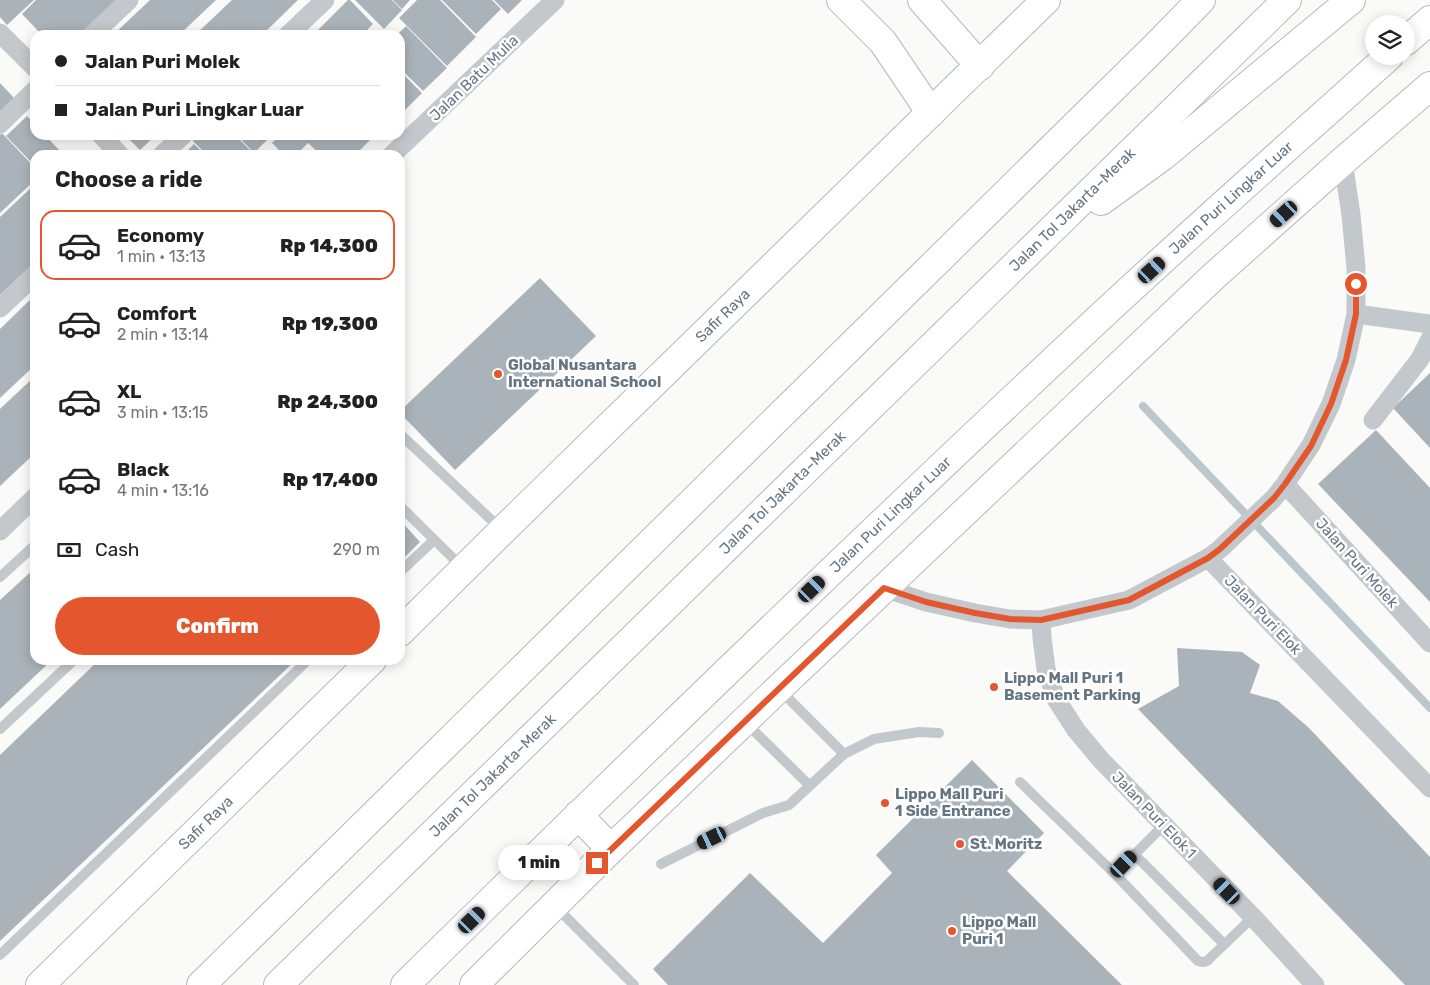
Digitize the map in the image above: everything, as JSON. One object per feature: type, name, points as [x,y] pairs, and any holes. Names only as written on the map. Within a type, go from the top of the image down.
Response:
[{"type":"main road","points":[[841,0],[882,42],[930,113]]},
{"type":"main road","points":[[922,0],[980,66]]},
{"type":"main road","name":"Safir Raya","points":[[405,627],[1046,0]]},
{"type":"main road","points":[[201,985],[1201,0]]},
{"type":"main road","name":"Jalan Tol Jakarta–Merak","points":[[278,985],[1287,0]]},
{"type":"main road","points":[[1017,263],[1163,156],[1351,0]]},
{"type":"main road","points":[[1415,33],[1430,20]]},
{"type":"main road","name":"Jalan Puri Lingkar Luar","points":[[405,985],[825,576],[1076,339],[1379,65]]},
{"type":"main road","points":[[474,985],[611,849],[1214,276],[1430,86]]},
{"type":"main road","name":"Safir Raya","points":[[40,985],[367,665]]},
{"type":"main road","points":[[578,815],[611,849]]},
{"type":"street","points":[[97,30],[129,0]]},
{"type":"street","points":[[293,30],[325,0]]},
{"type":"street","name":"Jalan Batu Mulia","points":[[397,150],[555,0]]},
{"type":"street","points":[[0,33],[30,63]]},
{"type":"street","points":[[0,124],[30,95]]},
{"type":"street","points":[[106,140],[115,150]]},
{"type":"street","points":[[167,150],[178,140]]},
{"type":"street","points":[[884,588],[926,602],[975,613],[1010,619],[1041,620],[1129,600],[1214,553],[1279,491],[1311,446],[1331,404],[1346,360],[1356,314],[1356,268],[1343,161]]},
{"type":"street","points":[[0,308],[30,280]]},
{"type":"street","points":[[1356,314],[1430,324]]},
{"type":"street","points":[[1373,420],[1420,359],[1430,339]]},
{"type":"street","name":"Jalan Puri Molek","points":[[1279,491],[1430,643]]},
{"type":"street","points":[[0,531],[30,502]]},
{"type":"street","name":"Jalan Puri Elok","points":[[1214,553],[1430,788]]},
{"type":"street","name":"Jalan Puri Elok 1","points":[[1041,620],[1046,669],[1056,698],[1076,730],[1101,760],[1315,985]]},
{"type":"lane","points":[[405,439],[502,531]]},
{"type":"lane","points":[[405,511],[465,569]]},
{"type":"lane","points":[[405,567],[434,540]]},
{"type":"lane","points":[[0,577],[30,549]]},
{"type":"lane","points":[[0,729],[69,665]]},
{"type":"lane","points":[[0,955],[303,665]]},
{"type":"lane","points":[[778,689],[844,754]]},
{"type":"lane","points":[[745,722],[810,785]]},
{"type":"lane","points":[[661,864],[764,813],[788,805],[844,754],[874,739],[919,732],[939,733]]},
{"type":"lane","points":[[1020,782],[1114,874],[1198,961],[1207,961],[1252,917]]},
{"type":"lane","points":[[1114,874],[1164,825]]},
{"type":"lane","points":[[1134,854],[1224,944]]},
{"type":"lane","points":[[554,905],[634,985]]},
{"type":"building","points":[[0,0],[34,0],[7,25],[0,17]]},
{"type":"building","points":[[36,0],[122,0],[91,30],[37,30],[22,14]]},
{"type":"building","points":[[150,0],[216,0],[184,30],[118,30]]},
{"type":"building","points":[[232,0],[298,0],[267,30],[200,30]]},
{"type":"building","points":[[348,0],[373,24],[367,30],[318,30]]},
{"type":"building","points":[[355,0],[392,0],[402,10],[384,29]]},
{"type":"building","points":[[393,0],[410,0],[402,9]]},
{"type":"building","points":[[417,0],[440,0],[476,37],[447,66],[399,18]]},
{"type":"building","points":[[442,0],[492,0],[501,9],[476,34]]},
{"type":"building","points":[[494,0],[522,0],[508,14]]},
{"type":"building","points":[[406,26],[447,68],[423,91],[405,73],[405,30],[402,30]]},
{"type":"building","points":[[405,76],[422,93],[405,110]]},
{"type":"building","points":[[0,83],[15,99],[0,113]]},
{"type":"building","points":[[27,116],[30,119],[30,140],[50,140],[59,150],[30,150],[30,161],[6,136]]},
{"type":"building","points":[[2,133],[30,163],[30,185],[0,213],[0,135]]},
{"type":"building","points":[[130,140],[151,140],[140,150]]},
{"type":"building","points":[[240,140],[250,150],[202,150],[193,141]]},
{"type":"building","points":[[242,140],[267,140],[257,150],[251,150]]},
{"type":"building","points":[[275,140],[370,140],[360,150],[316,150],[308,143],[301,150],[279,150],[272,143]]},
{"type":"building","points":[[194,144],[200,150],[188,150]]},
{"type":"building","points":[[30,189],[30,267],[0,295],[0,217]]},
{"type":"building","name":"Global Nusantara International School","points":[[540,278],[596,336],[455,470],[405,418],[405,406]]},
{"type":"building","points":[[30,300],[30,370],[0,398],[0,329]]},
{"type":"building","points":[[1430,373],[1430,448],[1393,408]]},
{"type":"building","points":[[30,381],[30,458],[0,486],[0,409]]},
{"type":"building","points":[[1376,430],[1430,488],[1430,602],[1318,484]]},
{"type":"building","points":[[405,526],[420,542],[405,557]]},
{"type":"building","points":[[30,573],[30,665],[47,665],[0,709],[0,600]]},
{"type":"building","points":[[1177,648],[1242,652],[1260,665],[1250,693],[1278,701],[1309,728],[1430,857],[1430,985],[1405,985],[1138,709],[1179,686]]},
{"type":"building","points":[[94,665],[291,665],[0,941],[0,755]]},
{"type":"building","points":[[972,760],[1044,833],[1007,871],[1122,985],[668,985],[653,969],[750,873],[823,943],[892,873],[876,855]]},
{"type":"waterway","points":[[1143,406],[1430,708]]},
{"type":"place","name":"Global Nusantara International School","points":[[498,374]]},
{"type":"place","name":"Lippo Mall Puri 1 Basement Parking","points":[[994,687]]},
{"type":"place","name":"Lippo Mall Puri 1 Side Entrance","points":[[885,803]]},
{"type":"place","name":"St. Moritz","points":[[960,844]]},
{"type":"place","name":"Lippo Mall Puri 1","points":[[952,931]]},
{"type":"route","points":[[597,863],[884,588],[926,602],[975,613],[1010,619],[1041,620],[1129,600],[1208,558],[1220,549],[1274,498],[1311,446],[1331,404],[1346,360],[1356,314],[1356,284]]}]
